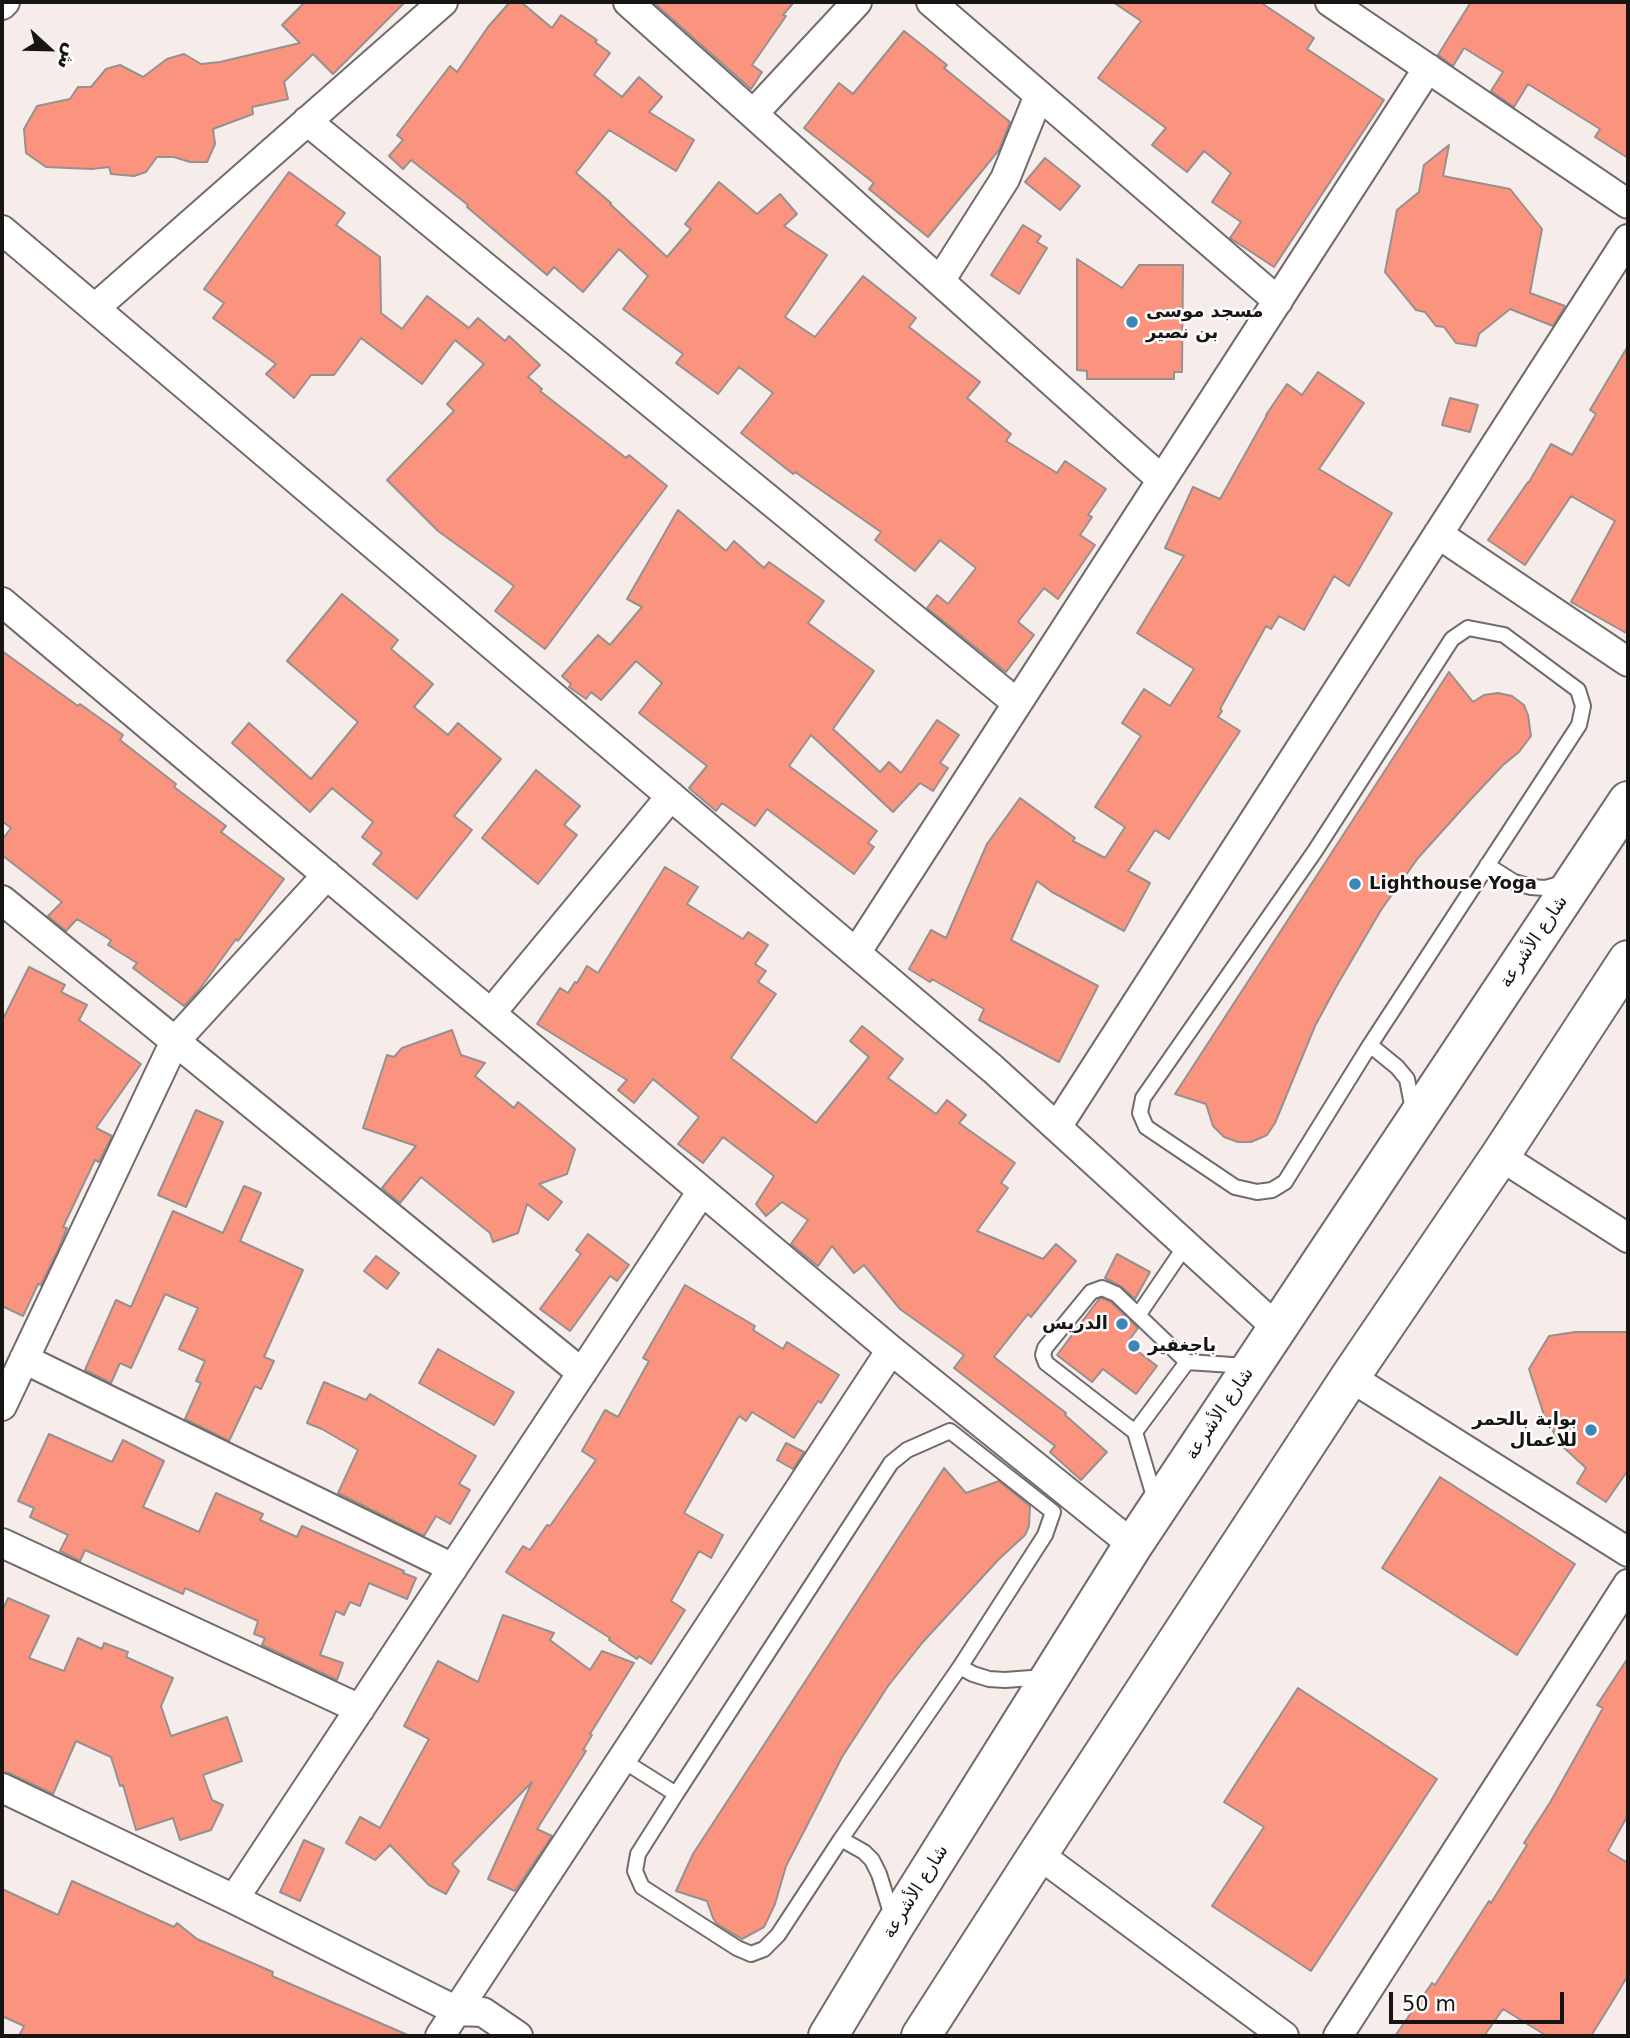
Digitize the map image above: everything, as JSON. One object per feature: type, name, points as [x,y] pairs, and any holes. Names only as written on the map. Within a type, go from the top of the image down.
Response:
[{"type":"street","points":[[94,308],[443,2]]},
{"type":"street","points":[[628,2],[1162,480]]},
{"type":"street","points":[[753,114],[857,2]]},
{"type":"street","points":[[931,2],[1278,301]]},
{"type":"street","points":[[1330,2],[1628,204]]},
{"type":"street","points":[[856,953],[1428,68]]},
{"type":"street","points":[[940,281],[1005,179],[1039,95]]},
{"type":"street","points":[[307,121],[1017,703]]},
{"type":"street","points":[[2,230],[993,1069],[1277,1328]]},
{"type":"street","points":[[1056,1127],[1628,239]]},
{"type":"street","points":[[1438,534],[1628,662]]},
{"type":"street","points":[[2,601],[891,1350],[1133,1545]]},
{"type":"street","points":[[491,1013],[671,796]]},
{"type":"street","name":"شارع الأشرعة","points":[[828,2036],[1133,1545],[1628,801]]},
{"type":"street","points":[[2,1406],[175,1041],[327,875]]},
{"type":"street","points":[[2,900],[582,1373]]},
{"type":"street","points":[[921,2036],[1350,1377],[1628,961]]},
{"type":"street","points":[[1500,1156],[1628,1238]]},
{"type":"street","points":[[234,1899],[702,1191]]},
{"type":"street","points":[[440,2036],[891,1350]]},
{"type":"street","points":[[24,1359],[453,1568]]},
{"type":"street","points":[[1350,1377],[1628,1552]]},
{"type":"street","points":[[2,1543],[360,1709]]},
{"type":"street","points":[[1338,2036],[1628,1584]]},
{"type":"street","points":[[2,1788],[234,1899],[457,2011],[483,2012],[517,2036]]},
{"type":"street","points":[[1038,1854],[1284,2036]]},
{"type":"lane","points":[[1468,628],[1504,635],[1578,690],[1583,706],[1579,725],[1370,1045],[1285,1182],[1272,1190],[1257,1192],[1235,1187],[1146,1127],[1140,1113],[1143,1098],[1315,851],[1452,639],[1468,628]]},
{"type":"lane","points":[[1487,865],[1514,882],[1531,887],[1545,888],[1576,880]]},
{"type":"lane","points":[[1370,1045],[1407,1079],[1414,1122]]},
{"type":"lane","points":[[1139,1314],[1186,1245]]},
{"type":"lane","points":[[1157,1508],[1135,1432],[1046,1363],[1043,1355],[1045,1348],[1091,1292],[1102,1288],[1116,1294],[1139,1314],[1187,1362],[1252,1366]]},
{"type":"lane","points":[[1135,1432],[1187,1362]]},
{"type":"lane","points":[[950,1431],[1053,1512],[1045,1535],[960,1667],[778,1934],[764,1949],[751,1954],[737,1948],[642,1887],[635,1871],[638,1854],[676,1794],[891,1463],[906,1450],[950,1431]]},
{"type":"lane","points":[[960,1667],[989,1679],[1050,1676]]},
{"type":"lane","points":[[622,1760],[676,1794]]},
{"type":"lane","points":[[841,1839],[864,1852],[872,1860],[895,1925]]},
{"type":"building","points":[[305,2],[405,2],[333,74],[313,54],[284,82],[288,99],[252,107],[253,114],[213,129],[215,144],[207,162],[157,157],[146,172],[134,176],[111,174],[109,167],[46,167],[26,153],[24,129],[37,106],[70,99],[78,87],[91,87],[106,69],[120,65],[143,77],[167,59],[184,54],[201,64],[300,43],[282,25]]},
{"type":"building","points":[[510,2],[521,2],[552,28],[561,15],[597,40],[595,42],[610,53],[594,75],[622,97],[639,77],[662,97],[649,112],[694,140],[676,171],[609,130],[576,173],[667,257],[691,229],[685,224],[719,182],[757,214],[780,194],[797,214],[784,226],[827,255],[785,317],[815,337],[863,276],[916,318],[909,327],[980,382],[967,398],[1011,434],[1006,441],[1057,473],[1065,461],[1106,489],[1088,515],[1092,517],[1080,535],[1095,545],[1058,599],[1044,588],[1018,622],[1034,635],[1006,672],[927,608],[937,595],[948,604],[976,568],[940,540],[915,571],[875,540],[881,532],[795,472],[793,474],[741,433],[773,393],[739,367],[718,394],[676,363],[683,354],[623,309],[648,276],[619,249],[583,292],[554,267],[547,275],[467,207],[468,205],[411,160],[403,169],[389,156],[403,140],[397,135],[450,66],[457,72],[488,27]]},
{"type":"building","points":[[653,2],[794,2],[752,65],[762,72],[751,89]]},
{"type":"building","points":[[1113,2],[1260,2],[1314,38],[1307,49],[1384,100],[1274,267],[1230,238],[1241,222],[1212,202],[1231,173],[1204,151],[1187,172],[1152,145],[1166,128],[1098,78],[1141,21]]},
{"type":"building","points":[[1471,2],[1628,2],[1628,158],[1595,137],[1600,129],[1528,84],[1514,107],[1491,91],[1503,72],[1464,48],[1453,66],[1438,55]]},
{"type":"building","points":[[904,31],[947,65],[944,68],[1010,122],[999,150],[928,237],[869,189],[874,183],[804,128],[839,83],[853,94]]},
{"type":"building","points":[[1449,145],[1443,176],[1510,189],[1542,229],[1530,293],[1565,306],[1553,326],[1510,309],[1479,334],[1476,346],[1456,343],[1444,327],[1436,326],[1425,312],[1416,310],[1385,272],[1397,210],[1419,192],[1424,165]]},
{"type":"building","points":[[1045,158],[1080,186],[1060,210],[1025,182]]},
{"type":"building","points":[[289,172],[345,213],[336,225],[380,257],[381,313],[402,329],[427,296],[469,328],[478,318],[505,341],[509,336],[540,365],[528,377],[542,389],[540,391],[626,458],[629,455],[667,486],[545,649],[495,611],[514,586],[438,531],[387,480],[454,411],[447,404],[484,364],[455,340],[422,384],[361,338],[334,375],[311,375],[294,398],[266,374],[276,364],[213,318],[224,303],[204,289]]},
{"type":"building","points":[[1023,225],[1041,236],[1037,242],[1047,248],[1019,294],[991,275]]},
{"type":"building","points":[[1077,259],[1122,288],[1139,265],[1183,265],[1182,372],[1174,372],[1174,379],[1087,379],[1087,371],[1077,370]]},
{"type":"building","points":[[1628,346],[1628,634],[1571,602],[1615,521],[1571,496],[1525,565],[1488,540],[1529,482],[1551,444],[1572,455],[1596,414],[1590,410]]},
{"type":"building","points":[[1318,372],[1364,403],[1319,469],[1392,513],[1349,586],[1334,576],[1304,630],[1279,616],[1271,629],[1266,626],[1218,717],[1240,731],[1169,839],[1155,830],[1128,871],[1150,883],[1124,931],[1037,881],[1011,940],[1098,986],[1059,1062],[979,1020],[984,1009],[909,969],[931,930],[946,938],[987,844],[1020,798],[1075,838],[1073,841],[1105,858],[1125,827],[1095,807],[1141,736],[1122,723],[1144,689],[1170,706],[1194,669],[1137,633],[1184,556],[1165,548],[1193,487],[1220,499],[1266,415],[1287,384],[1302,395]]},
{"type":"building","points":[[1450,398],[1478,405],[1470,432],[1442,425]]},
{"type":"building","points":[[678,510],[726,551],[734,541],[764,568],[769,562],[824,601],[808,623],[874,671],[833,729],[880,772],[889,762],[901,773],[937,720],[959,735],[940,763],[948,768],[933,791],[920,783],[893,812],[811,735],[789,766],[877,831],[868,843],[874,847],[854,874],[767,809],[755,826],[722,803],[716,811],[689,788],[707,766],[639,713],[662,683],[636,661],[601,700],[591,692],[586,699],[569,687],[571,684],[562,676],[598,635],[610,645],[642,607],[627,599]]},
{"type":"building","points":[[342,594],[398,640],[391,649],[433,684],[414,707],[448,735],[458,723],[501,759],[454,816],[472,830],[417,899],[373,864],[382,853],[362,837],[373,822],[332,788],[310,812],[232,743],[249,723],[311,779],[358,722],[287,661]]},
{"type":"building","points":[[2,651],[123,735],[120,740],[176,784],[174,787],[226,826],[221,832],[284,879],[238,941],[236,939],[184,1006],[133,968],[137,963],[108,945],[111,940],[77,919],[66,931],[48,916],[62,902],[2,855],[2,840],[11,828],[2,821]]},
{"type":"building","name":"Lighthouse Yoga","points":[[1449,672],[1473,702],[1484,695],[1498,693],[1512,696],[1524,705],[1531,736],[1418,858],[1381,910],[1315,1026],[1275,1123],[1267,1135],[1251,1142],[1238,1142],[1224,1137],[1213,1126],[1206,1104],[1175,1094]]},
{"type":"building","points":[[536,770],[580,806],[564,825],[577,835],[538,884],[482,838]]},
{"type":"building","points":[[665,867],[698,887],[687,904],[743,939],[748,932],[768,945],[755,964],[766,971],[758,982],[776,994],[731,1058],[816,1123],[869,1057],[850,1041],[862,1026],[903,1059],[888,1078],[936,1114],[947,1100],[966,1115],[959,1123],[1015,1163],[1001,1183],[1008,1188],[977,1231],[1043,1259],[1056,1244],[1076,1261],[1031,1317],[1028,1314],[994,1357],[1066,1413],[1065,1415],[1107,1452],[1081,1480],[1050,1452],[1055,1446],[954,1368],[964,1355],[900,1309],[864,1265],[854,1273],[832,1246],[818,1266],[791,1244],[808,1220],[782,1202],[766,1216],[756,1204],[774,1176],[723,1137],[703,1163],[678,1144],[699,1117],[653,1079],[634,1103],[618,1090],[627,1080],[537,1024],[560,988],[568,993],[587,966],[598,973]]},
{"type":"building","points":[[29,967],[65,985],[61,992],[87,1005],[79,1020],[141,1064],[96,1128],[112,1136],[99,1162],[95,1160],[63,1227],[67,1228],[58,1250],[23,1316],[2,1306],[2,1021]]},
{"type":"building","points":[[452,1030],[461,1055],[485,1063],[475,1076],[514,1108],[518,1102],[575,1149],[567,1174],[539,1184],[562,1202],[548,1220],[527,1204],[518,1233],[493,1242],[490,1233],[421,1177],[400,1203],[382,1188],[416,1146],[363,1128],[387,1055],[394,1057],[402,1048]]},
{"type":"building","points":[[196,1110],[223,1122],[186,1207],[158,1195]]},
{"type":"building","points":[[244,1186],[261,1193],[240,1241],[303,1270],[264,1357],[274,1361],[261,1389],[255,1386],[229,1441],[185,1419],[201,1383],[196,1381],[205,1361],[179,1349],[198,1308],[165,1294],[131,1368],[120,1363],[111,1383],[85,1370],[116,1300],[131,1307],[173,1211],[223,1233]]},
{"type":"building","points":[[588,1234],[629,1265],[617,1281],[610,1276],[570,1331],[540,1309],[581,1254],[576,1250]]},
{"type":"building","points":[[1117,1254],[1150,1272],[1135,1299],[1122,1287],[1105,1278]]},
{"type":"building","points":[[376,1256],[399,1273],[387,1289],[364,1271]]},
{"type":"building","points":[[685,1285],[755,1326],[753,1330],[783,1349],[787,1342],[839,1375],[794,1438],[752,1412],[746,1421],[739,1416],[684,1513],[723,1535],[711,1558],[699,1551],[671,1601],[685,1610],[651,1664],[639,1656],[637,1659],[609,1640],[610,1638],[506,1572],[523,1546],[530,1550],[547,1525],[550,1526],[596,1460],[582,1451],[605,1410],[618,1417],[649,1361],[643,1358]]},
{"type":"building","points":[[1102,1298],[1111,1302],[1138,1328],[1127,1343],[1157,1366],[1136,1394],[1103,1369],[1092,1382],[1057,1355]]},
{"type":"building","name":"بوابة بالحمر للاعمال","points":[[1575,1332],[1628,1332],[1628,1470],[1606,1502],[1577,1483],[1586,1468],[1561,1445],[1544,1415],[1529,1369],[1549,1336]]},
{"type":"building","points":[[438,1349],[514,1392],[494,1425],[419,1383]]},
{"type":"building","points":[[324,1382],[366,1400],[370,1394],[476,1456],[459,1484],[470,1490],[450,1524],[436,1516],[424,1536],[338,1493],[358,1450],[307,1423]]},
{"type":"building","points":[[49,1434],[112,1462],[123,1440],[164,1461],[143,1507],[199,1532],[216,1493],[263,1514],[260,1520],[297,1537],[302,1526],[416,1578],[407,1599],[369,1583],[360,1606],[350,1602],[344,1615],[336,1611],[320,1655],[343,1663],[337,1680],[262,1645],[265,1638],[254,1634],[258,1621],[185,1588],[183,1594],[85,1550],[80,1561],[60,1551],[68,1535],[30,1517],[34,1508],[18,1501]]},
{"type":"building","points":[[786,1443],[804,1452],[793,1469],[777,1460]]},
{"type":"building","points":[[944,1468],[966,1493],[999,1481],[1030,1506],[1029,1526],[1025,1535],[999,1559],[922,1643],[888,1686],[842,1757],[786,1866],[775,1904],[764,1927],[742,1939],[717,1924],[707,1901],[676,1891],[693,1854]]},
{"type":"building","points":[[1440,1477],[1575,1564],[1517,1655],[1382,1568]]},
{"type":"building","points":[[8,1598],[49,1616],[29,1658],[64,1671],[78,1638],[102,1649],[104,1643],[128,1652],[126,1657],[173,1678],[161,1706],[171,1736],[227,1717],[242,1761],[203,1775],[212,1800],[223,1805],[211,1830],[180,1840],[173,1818],[136,1830],[123,1785],[120,1786],[111,1757],[76,1741],[53,1794],[2,1772],[2,1612]]},
{"type":"building","points":[[503,1615],[554,1633],[550,1640],[590,1670],[602,1651],[634,1663],[590,1734],[592,1735],[583,1750],[586,1751],[537,1829],[552,1836],[515,1891],[488,1879],[532,1782],[452,1864],[459,1871],[446,1894],[429,1885],[390,1845],[375,1860],[346,1843],[360,1817],[380,1828],[429,1739],[404,1726],[438,1661],[478,1682]]},
{"type":"building","points":[[1628,1658],[1628,1815],[1608,1851],[1628,1863],[1628,1975],[1617,1994],[1591,2036],[1547,2036],[1503,2009],[1484,2036],[1395,2036],[1432,1983],[1435,1985],[1527,1845],[1524,1843],[1603,1708],[1597,1705]]},
{"type":"building","points":[[1298,1688],[1437,1779],[1311,1971],[1212,1906],[1264,1827],[1224,1802]]},
{"type":"building","points":[[304,1840],[324,1849],[300,1901],[280,1892]]},
{"type":"building","points":[[72,1881],[174,1927],[177,1923],[197,1939],[273,1972],[272,1976],[410,2036],[19,2036],[24,2026],[2,2016],[2,1889],[58,1915]]},
{"type":"place","name":"مسجد موسى بن نصير","points":[[1132,322]]},
{"type":"place","name":"Lighthouse Yoga","points":[[1355,884]]},
{"type":"place","name":"الدريس","points":[[1122,1324]]},
{"type":"place","name":"باجغفير","points":[[1134,1346]]},
{"type":"place","name":"بوابة بالحمر للاعمال","points":[[1591,1430]]}]
